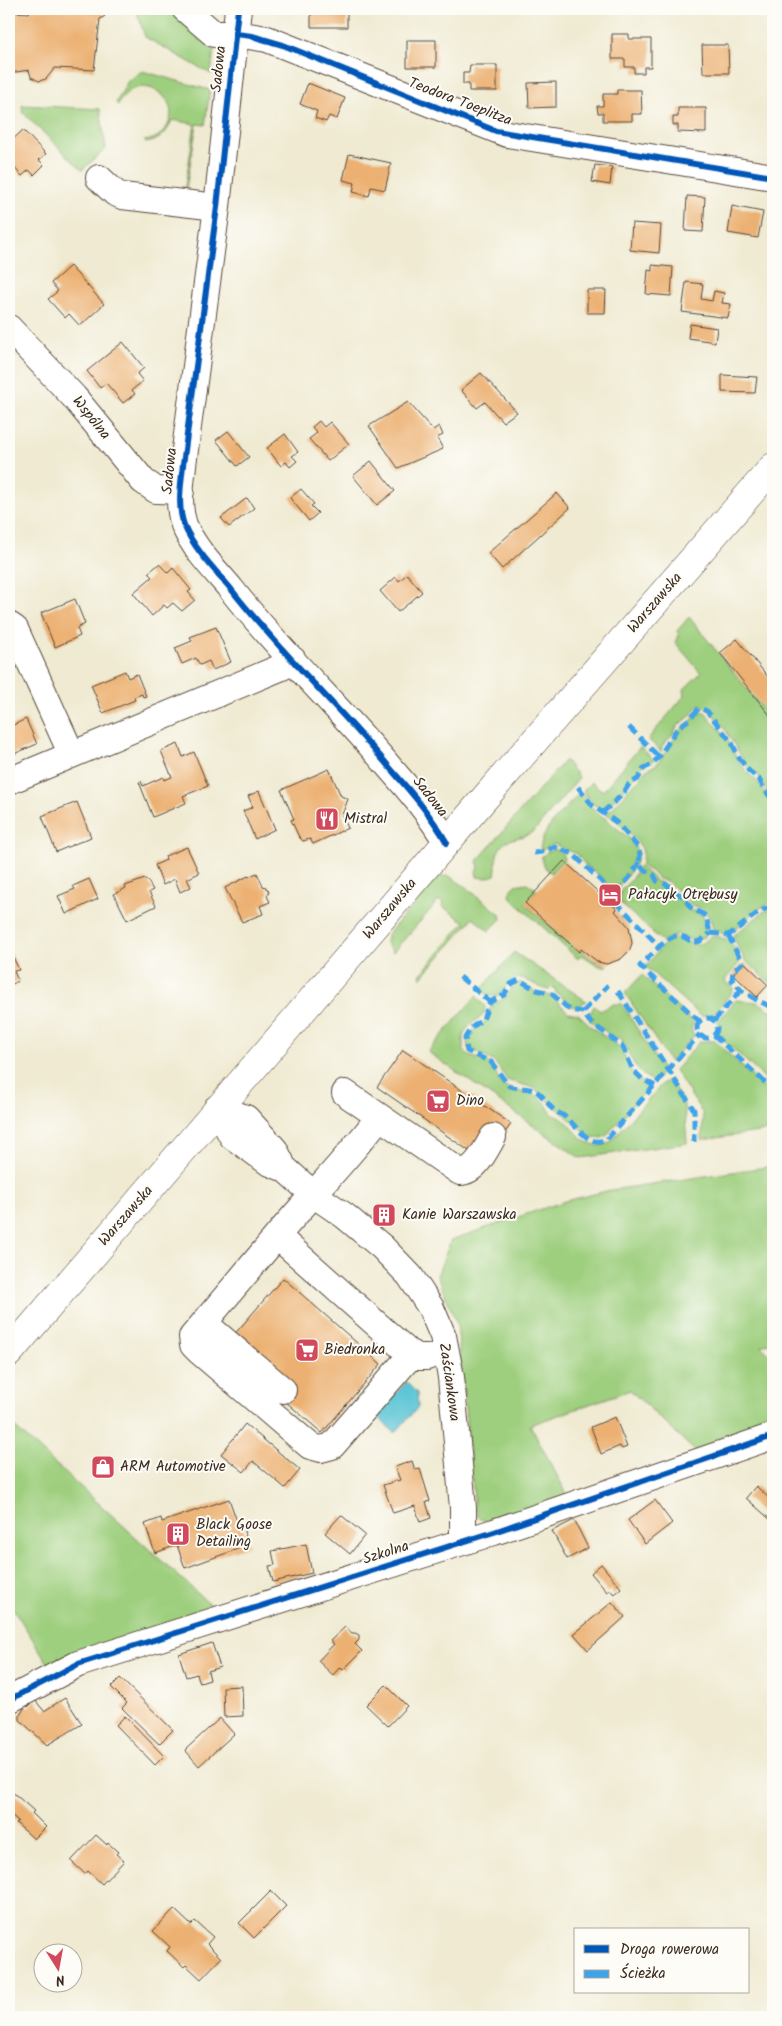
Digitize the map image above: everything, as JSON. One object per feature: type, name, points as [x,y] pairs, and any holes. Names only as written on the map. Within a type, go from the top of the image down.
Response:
[{"type":"main road","name":"Warszawska","points":[[9,1353],[218,1108],[773,467]]},
{"type":"street","name":"Teodora Toeplitza","points":[[185,9],[214,34],[237,21],[252,36],[283,45],[501,133],[773,177]]},
{"type":"street","name":"Sadowa","points":[[237,21],[217,207],[181,491],[180,513],[191,537],[243,605],[380,755],[430,814],[447,843]]},
{"type":"street","points":[[99,178],[115,193],[122,196],[217,207]]},
{"type":"street","name":"Wspólna","points":[[9,328],[74,396],[136,474],[148,486],[156,490],[181,491]]},
{"type":"street","points":[[9,625],[15,629],[71,753]]},
{"type":"street","points":[[9,781],[293,660]]},
{"type":"street","points":[[345,1093],[460,1172],[468,1171],[473,1167],[493,1137]]},
{"type":"street","name":"Zaściankowa","points":[[218,1108],[232,1136],[268,1162],[285,1169],[313,1194],[345,1216],[382,1248],[410,1276],[421,1291],[436,1318],[447,1353],[463,1508],[463,1542]]},
{"type":"street","points":[[379,1117],[339,1168],[313,1194],[192,1337],[193,1345],[310,1446],[321,1449],[332,1446],[412,1354]]},
{"type":"street","points":[[278,1236],[416,1357],[447,1353]]},
{"type":"street","points":[[204,1323],[283,1390]]},
{"type":"street","name":"Szkolna","points":[[9,1700],[78,1664],[463,1542],[773,1436]]},
{"type":"green space","points":[[136,9],[173,9],[215,40],[211,74],[145,37]]},
{"type":"green space","points":[[142,71],[210,90],[205,125],[197,124],[185,194],[195,124],[172,120],[162,136],[146,143],[144,141],[157,137],[167,127],[171,115],[169,105],[164,96],[155,90],[145,87],[135,88],[125,94],[118,105],[116,103],[128,81]]},
{"type":"green space","points":[[22,105],[100,109],[106,149],[82,170],[23,113]]},
{"type":"green space","points":[[689,617],[773,721],[773,798],[758,775],[749,769],[723,726],[709,710],[700,704],[688,718],[677,726],[674,733],[662,746],[661,752],[648,739],[685,695],[684,689],[701,673],[675,642],[679,636],[677,631]]},
{"type":"green space","points":[[702,711],[719,728],[746,771],[757,781],[772,803],[773,904],[760,908],[737,928],[723,934],[713,929],[710,918],[706,913],[701,908],[691,905],[683,892],[676,890],[667,881],[658,879],[652,872],[642,866],[642,849],[626,830],[607,813],[625,795],[628,789],[641,778],[643,772],[657,764],[680,730],[692,721],[696,712]]},
{"type":"green space","points":[[640,747],[654,760],[642,766],[637,775],[626,785],[622,793],[602,810],[593,804],[583,791],[591,782],[603,791]]},
{"type":"green space","points":[[565,760],[579,778],[535,830],[530,834],[508,841],[500,848],[496,860],[495,875],[486,878],[477,877],[476,871],[479,867],[477,861]]},
{"type":"green space","points":[[580,792],[591,807],[629,838],[638,852],[635,865],[617,889],[605,883],[596,872],[587,867],[577,854],[555,844],[540,851],[541,843],[549,827]]},
{"type":"green space","points":[[553,849],[561,851],[564,859],[551,873],[544,866],[542,856]]},
{"type":"green space","points":[[639,866],[655,881],[667,886],[674,894],[681,896],[690,910],[702,914],[708,928],[705,937],[692,940],[676,934],[663,942],[621,904],[620,894],[622,888],[630,881]]},
{"type":"green space","points":[[449,876],[500,914],[501,919],[489,931],[473,918],[421,978],[420,975],[465,922],[442,906],[444,904],[439,900],[393,952],[386,943],[387,935],[437,877]]},
{"type":"green space","points":[[527,883],[537,890],[525,904],[578,952],[581,950],[593,960],[607,966],[599,966],[582,955],[577,958],[513,900],[510,896],[511,889],[515,885]]},
{"type":"green space","points":[[766,910],[773,910],[773,986],[744,959],[733,936]]},
{"type":"green space","points":[[712,935],[723,938],[731,943],[740,962],[725,980],[727,984],[732,985],[733,991],[713,1015],[701,1016],[646,967],[661,947],[673,938],[677,937],[698,944]]},
{"type":"green space","points":[[514,952],[586,1001],[578,1007],[569,1006],[555,992],[556,989],[550,987],[549,990],[545,989],[520,978],[510,982],[499,995],[488,995],[481,990]]},
{"type":"green space","points":[[642,975],[694,1023],[691,1029],[694,1036],[670,1062],[625,993]]},
{"type":"green space","points":[[519,982],[534,991],[553,997],[568,1012],[578,1014],[593,1028],[621,1048],[637,1079],[649,1086],[606,1136],[601,1138],[590,1137],[534,1088],[507,1080],[495,1062],[468,1048],[467,1042],[470,1034],[486,1020],[492,1004],[504,999],[514,984]]},
{"type":"green space","points":[[476,996],[485,1007],[484,1014],[465,1032],[463,1036],[464,1049],[470,1056],[489,1063],[493,1067],[499,1082],[504,1086],[539,1097],[552,1114],[565,1121],[586,1141],[591,1144],[603,1145],[610,1142],[663,1083],[670,1080],[684,1105],[687,1143],[580,1158],[428,1052]]},
{"type":"green space","points":[[736,1000],[758,1002],[773,1010],[773,1086],[718,1035],[720,1027],[718,1021]]},
{"type":"green space","points":[[614,1004],[622,1004],[663,1071],[655,1082],[638,1070],[622,1043],[623,1040],[618,1037],[616,1039],[590,1020],[589,1016],[594,1006],[600,1011]]},
{"type":"green space","points":[[700,1041],[715,1041],[773,1096],[773,1130],[702,1140],[703,1114],[675,1070]]},
{"type":"green space","points":[[773,1166],[773,1341],[761,1346],[773,1358],[773,1425],[696,1452],[630,1390],[530,1425],[568,1496],[490,1523],[480,1519],[475,1510],[457,1324],[437,1276],[451,1240],[565,1201],[611,1190]]},
{"type":"green space","points":[[9,1422],[216,1610],[49,1665],[9,1602]]},
{"type":"water","points":[[406,1382],[417,1393],[418,1407],[395,1433],[377,1416]]},
{"type":"building","points":[[30,9],[92,11],[101,9],[105,16],[100,19],[94,70],[55,68],[46,79],[39,81],[31,77],[29,70],[10,73],[9,52],[13,12],[29,13]]},
{"type":"building","points":[[311,9],[347,9],[347,27],[311,27]]},
{"type":"building","points":[[612,34],[629,34],[629,39],[651,39],[651,67],[644,67],[644,73],[634,73],[634,67],[625,67],[625,59],[612,59]]},
{"type":"building","points":[[407,40],[436,40],[436,67],[407,67]]},
{"type":"building","points":[[702,45],[728,45],[729,73],[703,73]]},
{"type":"building","points":[[470,65],[497,65],[497,91],[469,91],[469,84],[463,84],[463,73],[469,73]]},
{"type":"building","points":[[556,82],[556,107],[529,108],[528,83]]},
{"type":"building","points":[[308,83],[345,98],[337,119],[329,116],[326,122],[315,118],[317,111],[300,104]]},
{"type":"building","points":[[617,90],[641,90],[642,114],[632,114],[632,121],[603,121],[603,113],[598,113],[597,106],[603,106],[603,94],[617,94]]},
{"type":"building","points":[[678,108],[706,108],[706,133],[678,132],[678,125],[673,125],[673,117],[678,117]]},
{"type":"building","points":[[23,130],[46,154],[39,160],[44,165],[34,175],[29,170],[22,176],[9,162],[9,143]]},
{"type":"building","points":[[349,154],[391,163],[385,190],[371,187],[369,196],[353,192],[355,183],[343,180]]},
{"type":"building","points":[[595,165],[612,167],[610,185],[592,182]]},
{"type":"building","points":[[687,196],[705,197],[703,232],[685,231]]},
{"type":"building","points":[[732,206],[763,212],[758,238],[728,233]]},
{"type":"building","points":[[632,223],[661,225],[659,253],[630,250]]},
{"type":"building","points":[[652,265],[673,267],[671,296],[646,294],[648,270],[652,271]]},
{"type":"building","points":[[70,266],[104,304],[80,326],[69,314],[65,318],[48,299],[58,291],[51,283]]},
{"type":"building","points":[[686,282],[703,284],[701,299],[712,301],[714,291],[724,293],[722,303],[731,304],[728,318],[682,312]]},
{"type":"building","points":[[587,290],[606,290],[605,313],[587,313]]},
{"type":"building","points":[[690,324],[717,328],[715,342],[688,338]]},
{"type":"building","points":[[123,342],[144,368],[137,374],[143,381],[132,390],[135,394],[123,403],[106,383],[100,388],[87,371]]},
{"type":"building","points":[[481,373],[517,412],[503,422],[485,402],[477,408],[461,390]]},
{"type":"building","points":[[722,375],[757,377],[755,393],[722,392]]},
{"type":"building","points":[[408,402],[433,430],[439,426],[443,435],[437,438],[443,449],[398,468],[369,426]]},
{"type":"building","points":[[319,421],[324,427],[330,422],[349,444],[328,461],[309,439],[317,433],[312,427]]},
{"type":"building","points":[[228,431],[249,457],[237,466],[216,440]]},
{"type":"building","points":[[285,434],[298,452],[292,456],[297,461],[290,467],[286,462],[281,466],[267,448]]},
{"type":"building","points":[[371,461],[395,491],[377,505],[353,476]]},
{"type":"building","points":[[301,489],[314,504],[311,506],[318,513],[309,521],[290,498]]},
{"type":"building","points":[[557,493],[570,508],[502,569],[488,553]]},
{"type":"building","points":[[247,498],[254,508],[229,527],[221,518]]},
{"type":"building","points":[[159,564],[168,573],[173,568],[191,590],[188,592],[195,600],[182,611],[173,603],[167,608],[164,605],[152,616],[133,593],[152,577],[148,573]]},
{"type":"building","points":[[407,574],[422,592],[398,612],[380,591],[396,577],[399,581]]},
{"type":"building","points":[[75,599],[85,624],[77,628],[80,636],[55,647],[41,613]]},
{"type":"building","points":[[216,627],[231,662],[213,670],[209,661],[200,665],[196,658],[182,664],[175,648],[192,641],[190,637]]},
{"type":"building","points":[[737,639],[773,683],[773,719],[720,653]]},
{"type":"building","points":[[125,671],[128,678],[137,674],[146,696],[143,697],[142,694],[134,697],[135,700],[103,713],[91,685]]},
{"type":"building","points":[[26,719],[37,744],[9,756],[9,727]]},
{"type":"building","points":[[178,744],[183,757],[194,752],[208,786],[183,796],[186,803],[153,817],[139,782],[141,781],[143,786],[163,777],[164,780],[172,777],[161,751]]},
{"type":"building","points":[[329,769],[341,796],[348,799],[342,815],[348,828],[313,844],[310,839],[303,841],[299,837],[291,820],[294,819],[281,790]]},
{"type":"building","points":[[259,791],[275,829],[255,839],[243,811],[253,807],[248,796]]},
{"type":"building","points":[[77,802],[91,837],[56,852],[42,816]]},
{"type":"building","points":[[187,847],[199,873],[187,879],[191,887],[180,892],[175,879],[163,885],[155,865],[166,860],[165,856]]},
{"type":"building","points":[[564,861],[617,909],[615,911],[629,927],[632,943],[630,950],[621,959],[607,964],[598,962],[581,949],[579,952],[525,903]]},
{"type":"building","points":[[257,873],[263,886],[269,892],[267,896],[270,902],[260,906],[263,914],[242,922],[225,888]]},
{"type":"building","points":[[89,879],[98,899],[66,914],[58,896],[75,889],[73,886]]},
{"type":"building","points":[[145,879],[153,890],[149,892],[156,906],[127,920],[114,894],[126,888],[125,886]]},
{"type":"building","points":[[9,948],[19,970],[14,971],[18,981],[9,986]]},
{"type":"building","points":[[744,962],[768,985],[757,997],[733,974]]},
{"type":"building","name":"Dino","points":[[403,1050],[511,1124],[499,1141],[472,1153],[377,1087]]},
{"type":"building","name":"Kanie Warszawska","points":[[380,1210],[389,1211],[388,1219],[378,1218]]},
{"type":"building","name":"Biedronka","points":[[283,1278],[381,1364],[322,1433],[278,1395],[233,1336]]},
{"type":"building","points":[[615,1417],[627,1447],[622,1449],[620,1446],[601,1454],[591,1427]]},
{"type":"building","points":[[245,1424],[300,1470],[285,1488],[253,1461],[244,1472],[221,1454]]},
{"type":"building","points":[[412,1461],[415,1470],[420,1469],[430,1501],[426,1502],[431,1518],[420,1522],[415,1506],[393,1513],[383,1485],[400,1480],[395,1467]]},
{"type":"building","points":[[756,1486],[773,1502],[773,1522],[746,1498]]},
{"type":"building","points":[[229,1499],[238,1524],[241,1523],[249,1545],[185,1568],[177,1545],[155,1553],[145,1524],[161,1518],[162,1522]]},
{"type":"building","points":[[655,1500],[672,1523],[645,1544],[628,1520]]},
{"type":"building","points":[[341,1515],[365,1535],[350,1554],[325,1533]]},
{"type":"building","points":[[574,1520],[588,1548],[567,1559],[552,1531]]},
{"type":"building","points":[[306,1544],[312,1573],[273,1582],[269,1566],[275,1565],[272,1551]]},
{"type":"building","points":[[601,1564],[621,1588],[614,1594],[610,1590],[607,1592],[591,1573]]},
{"type":"building","points":[[612,1602],[625,1617],[588,1650],[574,1634]]},
{"type":"building","points":[[345,1627],[352,1633],[359,1635],[359,1640],[355,1644],[362,1651],[343,1670],[340,1667],[333,1675],[318,1661],[334,1644],[330,1641]]},
{"type":"building","points":[[212,1643],[220,1667],[208,1671],[210,1680],[200,1683],[197,1674],[186,1677],[179,1654]]},
{"type":"building","points":[[120,1678],[173,1730],[159,1744],[122,1708],[127,1703],[111,1687]]},
{"type":"building","points":[[386,1685],[407,1706],[388,1726],[366,1705]]},
{"type":"building","points":[[242,1686],[243,1716],[224,1717],[223,1687]]},
{"type":"building","points":[[65,1698],[82,1724],[47,1745],[20,1720],[20,1715],[26,1705],[28,1707],[35,1700],[44,1711]]},
{"type":"building","points":[[125,1716],[164,1756],[155,1765],[116,1725]]},
{"type":"building","points":[[220,1718],[234,1734],[199,1766],[185,1750]]},
{"type":"building","points":[[9,1789],[34,1811],[32,1813],[46,1827],[34,1839],[16,1823],[18,1821],[9,1813]]},
{"type":"building","points":[[96,1835],[118,1852],[116,1854],[124,1861],[102,1884],[88,1871],[85,1874],[71,1861]]},
{"type":"building","points":[[271,1891],[286,1906],[254,1938],[239,1923]]},
{"type":"building","points":[[174,1909],[191,1925],[195,1921],[213,1937],[207,1944],[221,1958],[201,1979],[186,1965],[184,1967],[167,1951],[170,1947],[153,1931]]},
{"type":"marked path","points":[[602,813],[623,794],[629,784],[638,779],[644,768],[651,765],[659,757],[678,727],[690,719],[699,708],[707,711],[732,743],[739,758],[749,771],[759,779],[773,800]]},
{"type":"marked path","points":[[629,727],[659,757]]},
{"type":"marked path","points":[[578,787],[593,806],[616,822],[638,847],[639,862],[643,869],[654,875],[657,881],[668,885],[672,891],[683,896],[690,907],[706,916],[710,933]]},
{"type":"marked path","points":[[534,853],[555,847],[573,854],[609,889],[618,892]]},
{"type":"marked path","points":[[639,862],[631,876],[623,884],[618,896],[618,904],[660,947]]},
{"type":"marked path","points":[[710,933],[728,935],[756,914],[773,907]]},
{"type":"marked path","points":[[700,1022],[640,966],[662,944],[672,937],[681,936],[698,942],[710,933]]},
{"type":"marked path","points":[[728,935],[742,963],[733,971],[732,980],[741,990],[773,1008]]},
{"type":"marked path","points":[[460,977],[490,1002]]},
{"type":"marked path","points":[[655,1086],[642,1079],[637,1074],[632,1068],[623,1047],[589,1021],[583,1012],[570,1010],[552,994],[537,990],[519,980],[511,984],[504,995],[490,1002],[483,1019],[471,1028],[465,1038],[467,1051],[491,1062],[509,1086],[536,1091],[555,1111],[562,1114],[583,1134],[591,1140],[601,1141],[607,1139],[700,1034]]},
{"type":"marked path","points":[[583,1012],[608,985]]},
{"type":"marked path","points":[[714,1021],[741,990]]},
{"type":"marked path","points":[[618,991],[694,1110],[694,1142]]},
{"type":"marked path","points":[[707,1018],[714,1021],[717,1028],[714,1035],[707,1038],[700,1035],[697,1028],[700,1021],[707,1018]]},
{"type":"marked path","points":[[714,1035],[773,1090]]},
{"type":"cycle path","points":[[238,9],[217,207],[181,480],[180,502],[182,518],[188,534],[205,559],[269,635],[371,745],[406,786],[447,843]]},
{"type":"cycle path","points":[[236,34],[252,36],[283,45],[496,131],[773,177]]},
{"type":"cycle path","points":[[9,1700],[78,1664],[494,1532],[773,1436]]},
{"type":"place","name":"Mistral","points":[[327,819]]},
{"type":"place","name":"Pałacyk Otrębusy","points":[[610,895]]},
{"type":"place","name":"Dino","points":[[438,1101]]},
{"type":"place","name":"Kanie Warszawska","points":[[384,1215]]},
{"type":"place","name":"Biedronka","points":[[307,1350]]},
{"type":"place","name":"ARM Automotive","points":[[103,1467]]},
{"type":"place","name":"Black Goose Detailing","points":[[178,1534]]}]
